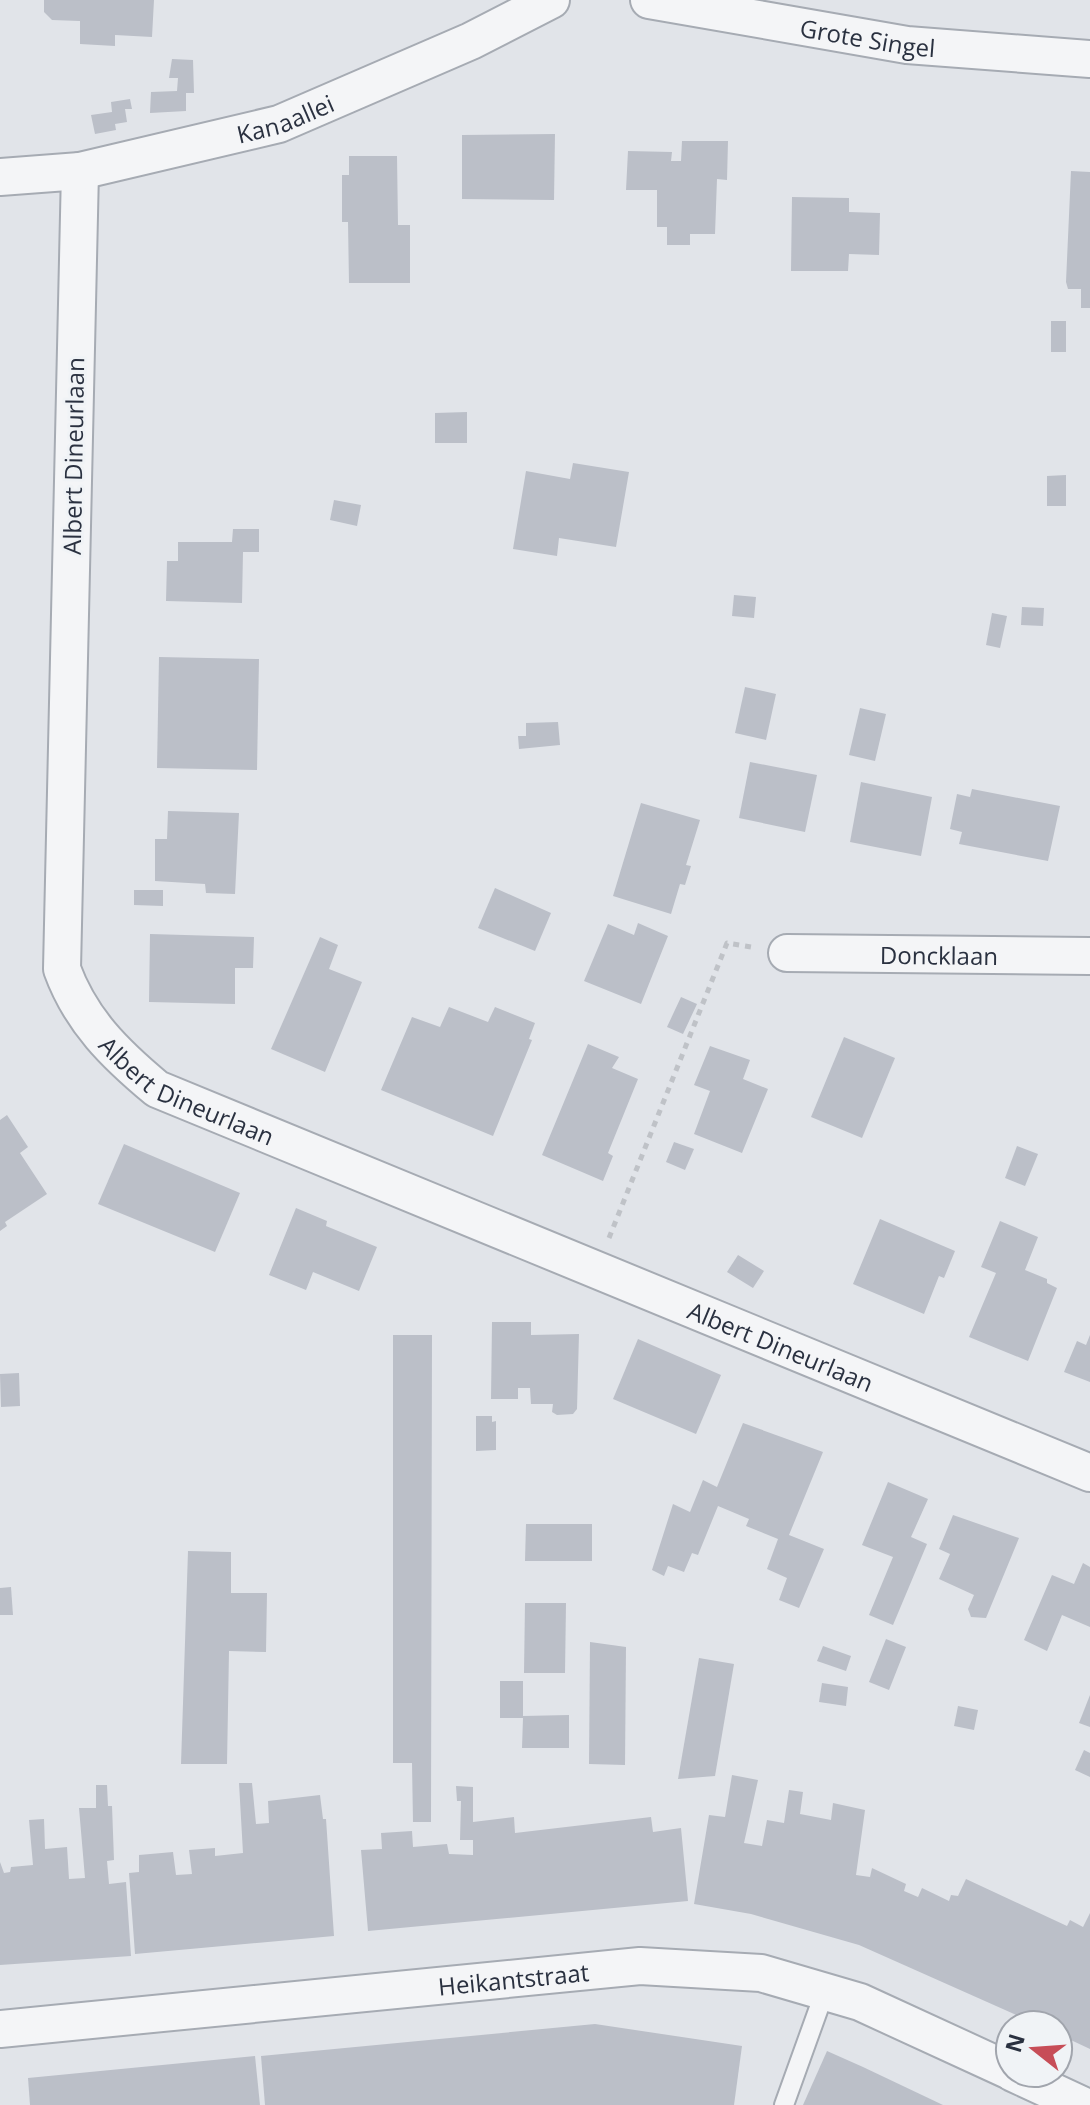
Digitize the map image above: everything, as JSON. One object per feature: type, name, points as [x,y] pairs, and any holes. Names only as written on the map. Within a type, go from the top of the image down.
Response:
[{"type":"street","name":"Kanaallei","points":[[0,177],[80,171],[279,124],[471,41],[551,0]]},
{"type":"street","name":"Grote Singel","points":[[649,0],[907,45],[1090,59]]},
{"type":"street","name":"Albert Dineurlaan","points":[[80,171],[62,969],[72,995],[116,1055],[157,1089],[1090,1473]]},
{"type":"street","name":"Doncklaan","points":[[787,953],[1090,956]]},
{"type":"street","name":"Heikantstraat","points":[[0,2029],[640,1966],[761,1973],[860,2002],[994,2064]]},
{"type":"street","name":"Heikantstraat","points":[[1048,2089],[1082,2105]]},
{"type":"lane","points":[[784,2105],[825,1991]]},
{"type":"path","points":[[594,1267],[615,1226],[727,943],[787,953]]},
{"type":"building","points":[[44,0],[154,0],[152,37],[115,35],[115,46],[80,44],[80,21],[52,20],[44,12]]},
{"type":"building","points":[[172,59],[193,60],[194,93],[186,93],[186,111],[150,113],[151,92],[177,91],[178,78],[169,78]]},
{"type":"building","points":[[130,99],[132,109],[125,109],[127,122],[115,124],[116,130],[95,134],[91,115],[112,112],[111,102]]},
{"type":"building","points":[[555,134],[554,200],[462,199],[462,135]]},
{"type":"building","points":[[682,141],[728,141],[727,180],[717,179],[715,234],[690,234],[690,245],[667,245],[667,227],[657,227],[657,190],[626,190],[628,151],[672,152],[671,161],[681,161]]},
{"type":"building","points":[[349,156],[397,156],[398,225],[410,225],[410,283],[349,283],[348,222],[342,222],[342,175],[349,175]]},
{"type":"building","points":[[1071,171],[1090,172],[1090,308],[1081,308],[1081,289],[1068,289],[1066,282]]},
{"type":"building","points":[[792,197],[849,198],[849,212],[880,213],[879,255],[849,254],[848,271],[791,271]]},
{"type":"building","points":[[1051,321],[1066,321],[1066,352],[1051,352]]},
{"type":"building","points":[[467,412],[467,443],[435,443],[435,413]]},
{"type":"building","points":[[573,463],[629,472],[616,547],[559,538],[557,556],[513,549],[526,471],[570,479]]},
{"type":"building","points":[[1066,475],[1066,506],[1047,506],[1047,476]]},
{"type":"building","points":[[334,500],[361,505],[357,526],[330,520]]},
{"type":"building","points":[[233,529],[259,529],[259,552],[243,552],[242,603],[166,601],[167,561],[178,561],[178,542],[232,542]]},
{"type":"building","points":[[734,595],[756,597],[754,618],[732,616]]},
{"type":"building","points":[[1022,607],[1044,608],[1043,626],[1021,625]]},
{"type":"building","points":[[992,613],[1007,616],[1000,648],[986,645]]},
{"type":"building","points":[[159,657],[259,659],[257,770],[157,768]]},
{"type":"building","points":[[745,687],[776,694],[766,740],[735,733]]},
{"type":"building","points":[[860,708],[886,714],[875,761],[849,755]]},
{"type":"building","points":[[558,722],[560,745],[519,749],[518,736],[526,736],[526,723]]},
{"type":"building","points":[[750,762],[817,775],[805,832],[739,818]]},
{"type":"building","points":[[861,782],[932,797],[921,856],[850,842]]},
{"type":"building","points":[[972,789],[1060,806],[1048,861],[959,844],[962,832],[950,829],[957,794],[970,797]]},
{"type":"building","points":[[641,803],[700,820],[686,865],[691,866],[685,885],[680,884],[671,914],[613,896]]},
{"type":"building","points":[[168,811],[239,813],[235,894],[206,893],[205,884],[155,881],[155,839],[167,839]]},
{"type":"building","points":[[495,888],[551,913],[535,951],[478,928]]},
{"type":"building","points":[[134,890],[163,890],[163,906],[134,905]]},
{"type":"building","points":[[638,923],[668,936],[641,1004],[584,981],[608,924],[634,935]]},
{"type":"building","points":[[150,934],[254,937],[253,968],[235,968],[235,1004],[149,1002]]},
{"type":"building","points":[[320,937],[338,945],[329,969],[362,982],[325,1072],[271,1049]]},
{"type":"building","points":[[681,997],[697,1004],[683,1034],[667,1027]]},
{"type":"building","points":[[449,1007],[488,1022],[495,1007],[535,1023],[529,1039],[532,1040],[493,1136],[381,1090],[412,1017],[440,1027]]},
{"type":"building","points":[[844,1037],[895,1058],[862,1138],[811,1117]]},
{"type":"building","points":[[588,1044],[619,1057],[612,1068],[638,1079],[608,1153],[613,1156],[603,1181],[542,1155]]},
{"type":"building","points":[[710,1046],[750,1060],[743,1079],[768,1089],[742,1153],[694,1134],[710,1091],[694,1085]]},
{"type":"building","points":[[7,1115],[28,1147],[20,1153],[47,1194],[5,1222],[7,1226],[0,1231],[0,1120]]},
{"type":"building","points":[[674,1142],[694,1149],[685,1170],[666,1162]]},
{"type":"building","points":[[124,1144],[240,1193],[215,1252],[98,1204]]},
{"type":"building","points":[[1017,1146],[1038,1154],[1025,1186],[1005,1178]]},
{"type":"building","points":[[296,1208],[327,1221],[326,1226],[377,1247],[359,1291],[313,1272],[306,1290],[269,1275]]},
{"type":"building","points":[[880,1219],[955,1251],[944,1278],[939,1276],[924,1314],[853,1284]]},
{"type":"building","points":[[1000,1221],[1038,1237],[1025,1270],[1047,1279],[1047,1283],[1057,1288],[1028,1361],[969,1337],[996,1273],[981,1267]]},
{"type":"building","points":[[738,1255],[764,1271],[753,1288],[727,1272]]},
{"type":"building","points":[[492,1322],[531,1322],[531,1335],[579,1334],[577,1409],[573,1414],[557,1415],[552,1412],[553,1404],[531,1404],[530,1388],[518,1388],[518,1399],[491,1399]]},
{"type":"building","points":[[393,1335],[432,1335],[431,1822],[413,1822],[412,1763],[393,1763]]},
{"type":"building","points":[[1090,1335],[1090,1382],[1064,1372],[1077,1341],[1086,1345]]},
{"type":"building","points":[[638,1339],[721,1375],[696,1434],[613,1399]]},
{"type":"building","points":[[19,1373],[20,1406],[1,1407],[0,1374]]},
{"type":"building","points":[[476,1416],[492,1416],[492,1422],[496,1421],[496,1450],[476,1451]]},
{"type":"building","points":[[743,1423],[823,1452],[789,1535],[824,1549],[799,1608],[779,1600],[787,1578],[767,1569],[778,1539],[746,1526],[749,1519],[718,1506],[698,1555],[692,1553],[684,1572],[668,1566],[664,1576],[652,1570],[673,1504],[690,1512],[703,1480],[717,1487]]},
{"type":"building","points":[[888,1482],[928,1499],[911,1537],[927,1544],[893,1625],[869,1615],[893,1557],[862,1545]]},
{"type":"building","points":[[953,1515],[1019,1538],[986,1618],[971,1617],[968,1609],[974,1595],[939,1579],[950,1554],[939,1549]]},
{"type":"building","points":[[526,1524],[592,1524],[592,1561],[525,1561]]},
{"type":"building","points":[[188,1551],[231,1552],[231,1593],[267,1593],[266,1652],[229,1651],[227,1764],[181,1764]]},
{"type":"building","points":[[1083,1563],[1090,1567],[1090,1627],[1062,1615],[1047,1651],[1024,1640],[1052,1575],[1074,1584]]},
{"type":"building","points":[[11,1587],[13,1615],[0,1615],[0,1588]]},
{"type":"building","points":[[525,1603],[566,1603],[565,1673],[524,1673]]},
{"type":"building","points":[[886,1639],[906,1647],[889,1690],[869,1682]]},
{"type":"building","points":[[590,1642],[626,1647],[625,1765],[589,1764]]},
{"type":"building","points":[[823,1646],[851,1656],[846,1671],[817,1661]]},
{"type":"building","points":[[699,1658],[734,1664],[715,1776],[678,1779]]},
{"type":"building","points":[[500,1681],[523,1681],[523,1716],[569,1715],[569,1748],[522,1748],[523,1718],[500,1718]]},
{"type":"building","points":[[822,1683],[848,1687],[846,1706],[819,1702]]},
{"type":"building","points":[[1090,1695],[1090,1727],[1079,1723]]},
{"type":"building","points":[[958,1706],[978,1710],[974,1730],[954,1726]]},
{"type":"building","points":[[1084,1750],[1090,1753],[1090,1777],[1075,1770]]},
{"type":"building","points":[[732,1775],[758,1780],[744,1843],[762,1846],[767,1820],[784,1823],[789,1790],[803,1792],[800,1814],[831,1820],[833,1803],[865,1810],[856,1875],[870,1877],[872,1868],[906,1884],[904,1891],[918,1897],[922,1888],[949,1901],[951,1895],[958,1896],[966,1879],[1067,1926],[1070,1920],[1083,1927],[1090,1913],[1090,2049],[1074,2042],[1074,2009],[1003,2009],[859,1945],[751,1914],[694,1904],[709,1815],[725,1817]]},
{"type":"building","points":[[239,1783],[252,1783],[256,1824],[269,1823],[268,1801],[320,1795],[323,1819],[326,1819],[334,1936],[135,1954],[129,1873],[139,1872],[139,1855],[173,1852],[176,1875],[192,1874],[189,1850],[215,1848],[215,1856],[243,1853]]},
{"type":"building","points":[[96,1785],[107,1785],[108,1806],[112,1806],[114,1860],[107,1861],[109,1884],[126,1882],[131,1956],[0,1965],[0,1862],[4,1873],[10,1872],[11,1867],[33,1865],[29,1820],[44,1819],[45,1849],[67,1847],[69,1879],[85,1878],[79,1808],[96,1808]]},
{"type":"building","points":[[456,1786],[473,1787],[473,1822],[514,1817],[515,1833],[651,1817],[653,1832],[681,1828],[688,1901],[368,1931],[361,1850],[382,1849],[381,1833],[412,1831],[413,1847],[447,1844],[449,1854],[473,1855],[473,1840],[460,1840],[461,1801],[457,1801]]},
{"type":"building","points":[[595,2024],[742,2046],[734,2105],[265,2105],[261,2056]]},
{"type":"building","points":[[827,2051],[863,2067],[943,2105],[803,2105]]},
{"type":"building","points":[[255,2056],[260,2105],[30,2105],[28,2078]]}]
